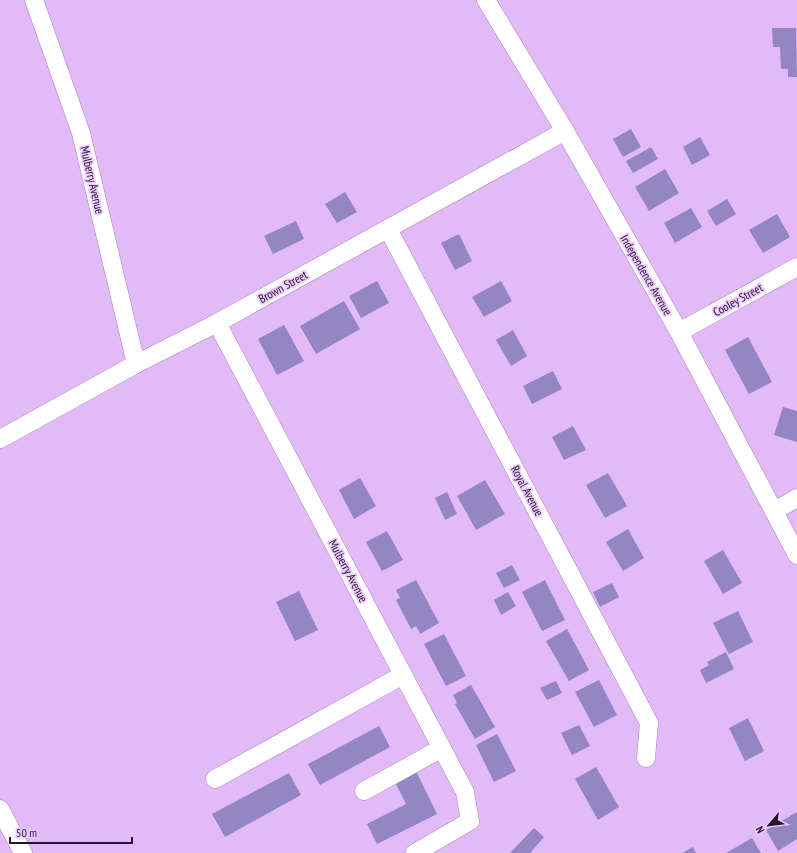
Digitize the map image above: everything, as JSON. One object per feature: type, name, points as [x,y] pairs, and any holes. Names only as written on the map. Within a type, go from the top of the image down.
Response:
[{"type":"street","name":"Mulberry Avenue","points":[[34,0],[81,133],[136,364]]},
{"type":"street","name":"Independence Avenue","points":[[486,0],[565,131],[679,332],[797,555]]},
{"type":"street","name":"Brown Street","points":[[2,435],[217,323],[565,131]]},
{"type":"street","name":"Royal Avenue","points":[[388,229],[649,724],[646,758]]},
{"type":"street","name":"Cooley Street","points":[[679,332],[797,267]]},
{"type":"street","name":"Mulberry Avenue","points":[[217,323],[465,792],[470,821],[415,853]]},
{"type":"street","points":[[774,511],[797,498]]},
{"type":"street","points":[[215,780],[403,675]]},
{"type":"street","points":[[364,790],[442,748]]},
{"type":"street","points":[[0,809],[23,853]]},
{"type":"building","points":[[772,28],[796,28],[797,77],[788,77],[788,69],[781,69],[780,47],[773,47]]},
{"type":"building","points":[[631,129],[641,147],[623,157],[613,139]]},
{"type":"building","points":[[700,137],[710,155],[692,165],[683,147]]},
{"type":"building","points":[[651,147],[658,159],[633,173],[626,161]]},
{"type":"building","points":[[665,169],[679,193],[649,211],[635,187]]},
{"type":"building","points":[[345,192],[357,212],[337,223],[325,204]]},
{"type":"building","points":[[727,199],[736,214],[716,226],[707,211]]},
{"type":"building","points":[[691,208],[702,227],[675,243],[664,223]]},
{"type":"building","points":[[777,214],[790,237],[763,253],[749,230]]},
{"type":"building","points":[[296,221],[304,239],[273,254],[264,236]]},
{"type":"building","points":[[459,234],[472,261],[455,270],[441,243]]},
{"type":"building","points":[[377,281],[389,303],[361,318],[349,296]]},
{"type":"building","points":[[501,281],[512,301],[484,317],[472,297]]},
{"type":"building","points":[[344,301],[360,329],[316,354],[300,326]]},
{"type":"building","points":[[284,325],[304,361],[277,375],[258,339]]},
{"type":"building","points":[[513,330],[527,356],[511,366],[496,340]]},
{"type":"building","points":[[748,337],[772,382],[749,394],[725,350]]},
{"type":"building","points":[[553,371],[562,389],[532,404],[523,386]]},
{"type":"building","points":[[783,407],[797,411],[797,442],[774,435]]},
{"type":"building","points":[[573,426],[586,450],[564,460],[552,437]]},
{"type":"building","points":[[608,473],[627,506],[605,518],[586,485]]},
{"type":"building","points":[[360,478],[376,506],[354,519],[339,490]]},
{"type":"building","points":[[485,480],[505,514],[476,530],[457,496]]},
{"type":"building","points":[[447,492],[457,514],[445,520],[435,498]]},
{"type":"building","points":[[628,529],[644,558],[623,571],[606,542]]},
{"type":"building","points":[[387,531],[403,560],[382,571],[366,542]]},
{"type":"building","points":[[723,550],[742,583],[723,594],[704,561]]},
{"type":"building","points":[[512,565],[520,580],[504,588],[496,573]]},
{"type":"building","points":[[416,580],[439,623],[420,634],[416,626],[411,629],[396,600],[400,598],[396,590]]},
{"type":"building","points":[[545,580],[565,620],[542,631],[522,592]]},
{"type":"building","points":[[612,583],[619,597],[600,607],[593,592]]},
{"type":"building","points":[[299,591],[318,630],[295,641],[276,602]]},
{"type":"building","points":[[508,592],[516,606],[501,615],[494,600]]},
{"type":"building","points":[[738,611],[753,642],[729,654],[713,623]]},
{"type":"building","points":[[567,629],[589,670],[569,681],[546,641]]},
{"type":"building","points":[[444,634],[466,676],[446,686],[424,644]]},
{"type":"building","points":[[726,652],[734,669],[706,683],[700,670],[709,665],[707,662]]},
{"type":"building","points":[[599,680],[617,715],[594,727],[575,692]]},
{"type":"building","points":[[556,681],[562,693],[547,700],[540,688]]},
{"type":"building","points":[[471,685],[495,727],[475,739],[455,704],[457,703],[453,695]]},
{"type":"building","points":[[748,718],[764,751],[745,761],[729,728]]},
{"type":"building","points":[[579,725],[590,746],[572,755],[561,733]]},
{"type":"building","points":[[379,726],[390,747],[320,785],[308,764]]},
{"type":"building","points":[[497,734],[516,771],[494,782],[476,745]]},
{"type":"building","points":[[596,767],[619,807],[598,820],[575,779]]},
{"type":"building","points":[[415,769],[437,814],[377,844],[367,824],[406,804],[394,780]]},
{"type":"building","points":[[289,773],[301,795],[225,837],[212,814]]},
{"type":"building","points":[[797,812],[797,839],[778,851],[766,830]]},
{"type":"building","points":[[534,828],[544,837],[530,853],[510,853]]},
{"type":"building","points":[[752,838],[761,853],[726,853]]},
{"type":"building","points":[[693,847],[696,853],[682,853]]}]
